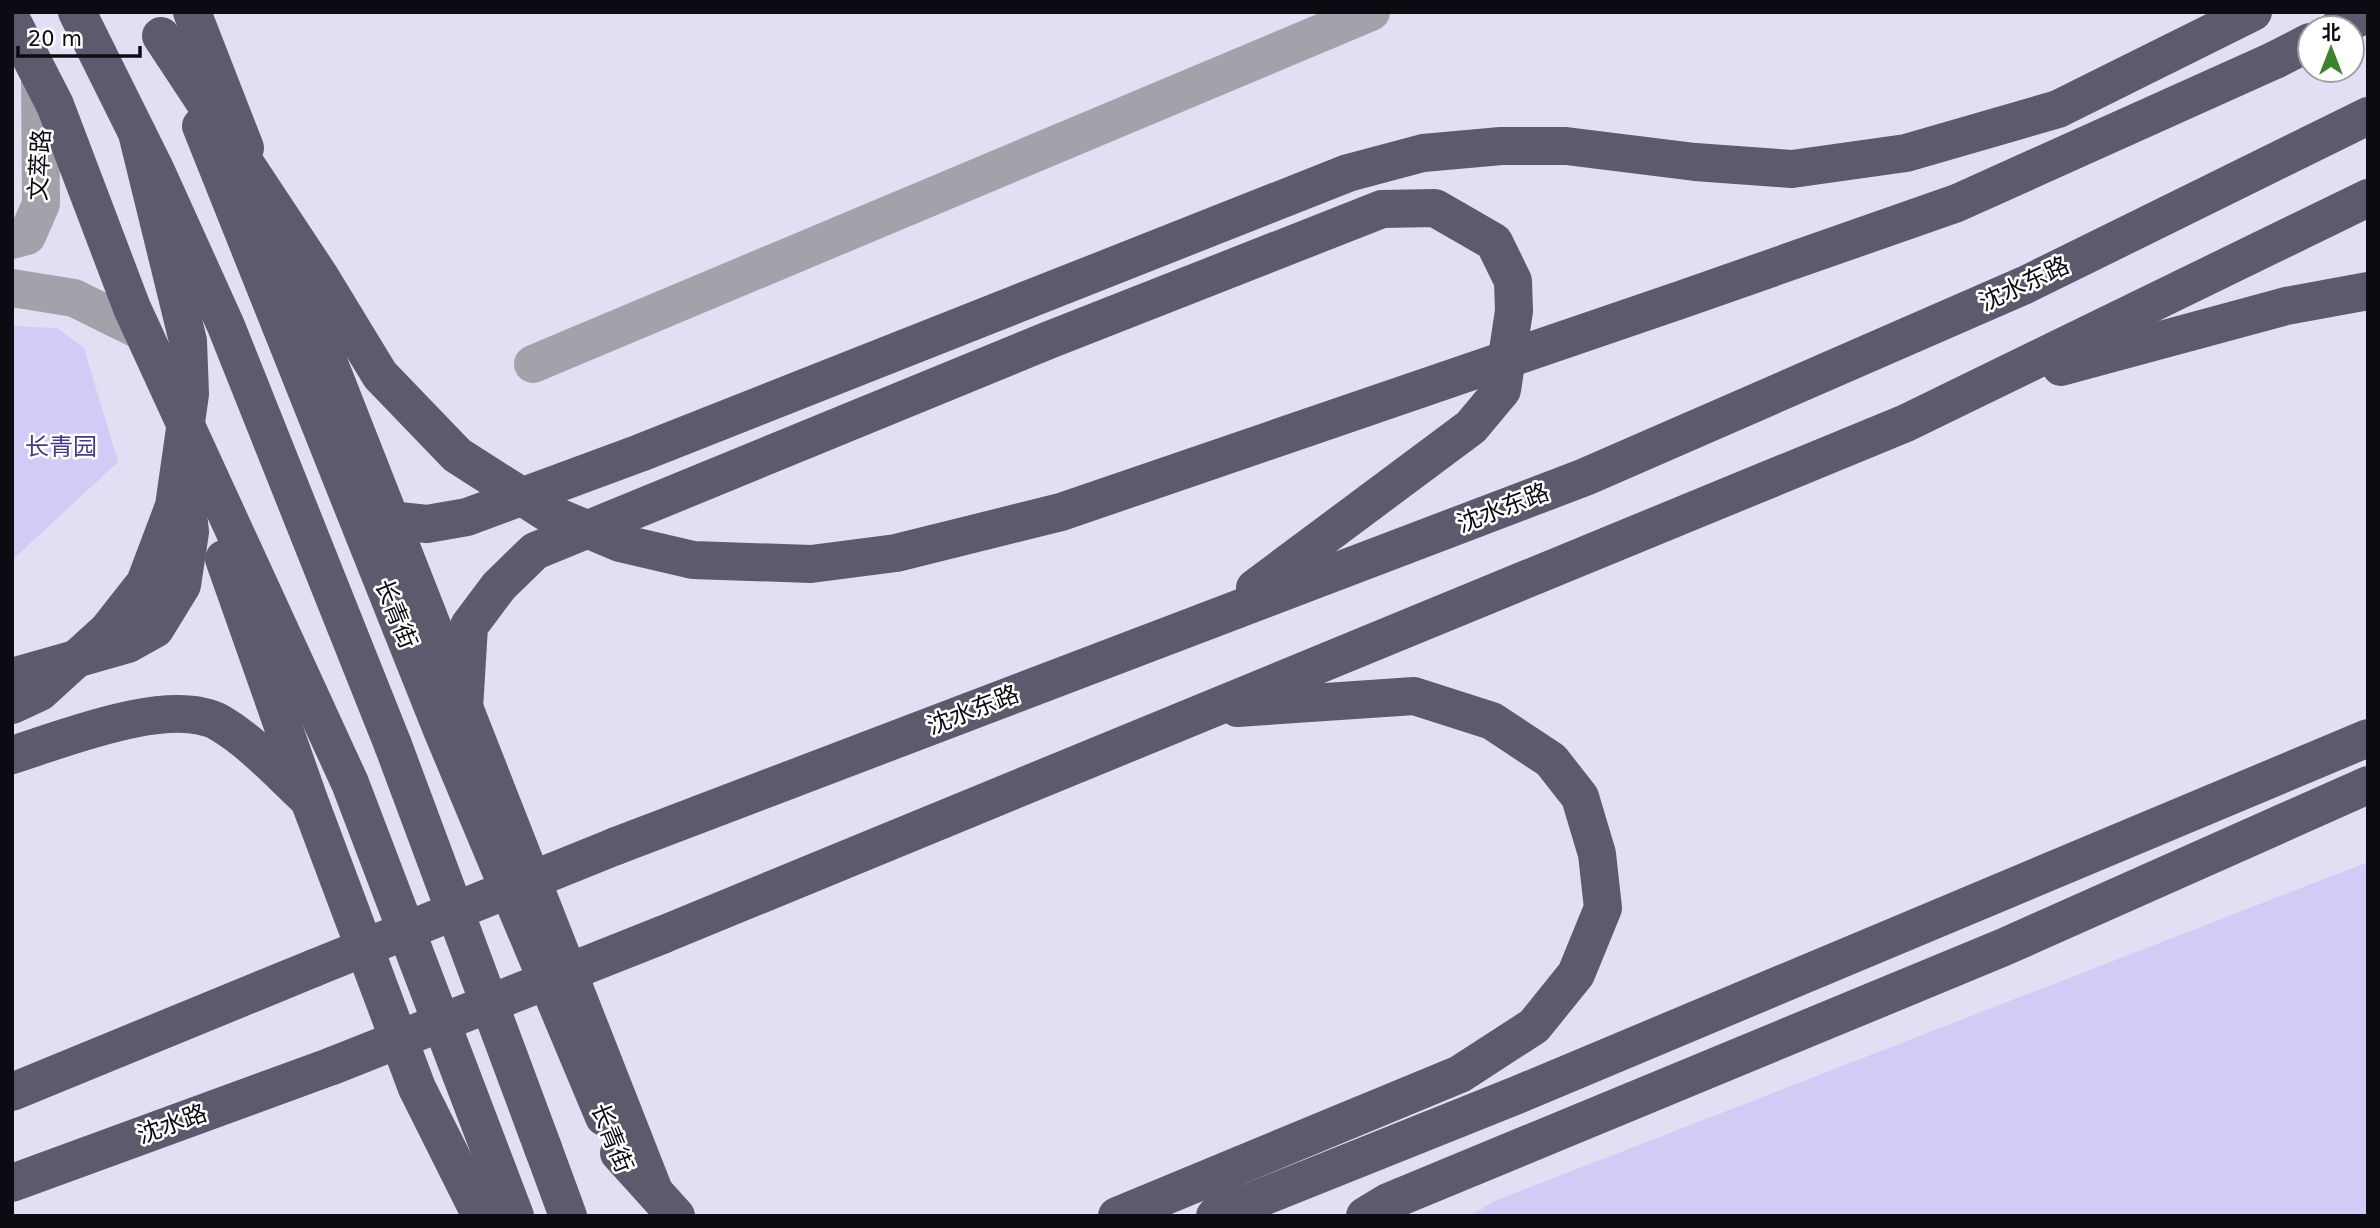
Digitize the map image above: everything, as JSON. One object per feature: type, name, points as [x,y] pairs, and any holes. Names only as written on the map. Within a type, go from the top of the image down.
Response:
[{"type":"highway","name":"长青街","points":[[78,12],[226,326],[393,744],[568,1216]]},
{"type":"highway","points":[[192,12],[664,1216]]},
{"type":"highway","points":[[390,520],[427,524],[467,517],[640,453],[1348,173],[1411,156],[1500,146],[1566,146],[1695,162],[1792,169],[1906,153],[2059,109],[2252,12]]},
{"type":"highway","points":[[12,21],[55,105],[142,332],[350,783],[516,1216]]},
{"type":"highway","name":"长青街","points":[[156,24],[198,118],[442,730],[643,1216]]},
{"type":"highway","points":[[156,24],[321,278],[380,375],[457,454],[546,512],[620,542],[693,560],[811,564],[896,554],[1061,512],[1670,303],[1957,203],[2296,49]]},
{"type":"highway","name":"沈水东路","points":[[12,1092],[616,846],[1598,472],[2025,285],[2368,116]]},
{"type":"highway","points":[[12,705],[40,692],[108,630],[145,583],[174,506],[190,394],[188,341],[137,133]]},
{"type":"highway","points":[[1207,710],[1906,423],[2368,198]]},
{"type":"highway","points":[[464,709],[470,626],[499,586],[535,551],[1049,340],[1382,209],[1435,208],[1494,242],[1513,281],[1514,311],[1502,390],[1471,427],[1215,618]]},
{"type":"highway","points":[[1971,392],[2286,306],[2368,291]]},
{"type":"highway","points":[[12,677],[128,643],[146,634],[155,629],[182,585],[190,532],[175,402]]},
{"type":"highway","points":[[209,474],[225,564],[309,800],[461,1198],[481,1216]]},
{"type":"highway","points":[[1117,1216],[1460,1074],[1534,1026],[1576,974],[1603,908],[1597,854],[1580,797],[1551,760],[1492,721],[1414,696],[1207,710]]},
{"type":"highway","name":"沈水路","points":[[12,1183],[332,1066],[662,935],[1207,710]]},
{"type":"highway","points":[[12,755],[125,720],[176,714],[217,721],[248,743],[309,800]]},
{"type":"highway","points":[[1215,1216],[1517,1095],[2368,738]]},
{"type":"highway","points":[[1365,1216],[1401,1197],[2004,947],[2368,786]]},
{"type":"highway","points":[[619,1153],[676,1216]]},
{"type":"street","points":[[533,365],[1370,12]]},
{"type":"street","name":"文萃路","points":[[12,240],[27,236],[41,204],[43,158],[40,77]]},
{"type":"street","points":[[12,288],[74,298],[142,332]]},
{"type":"green space","name":"长青园","points":[[12,326],[57,328],[84,348],[118,462],[12,560]]},
{"type":"green space","points":[[2368,862],[2368,1216],[1469,1216],[1497,1200]]}]
